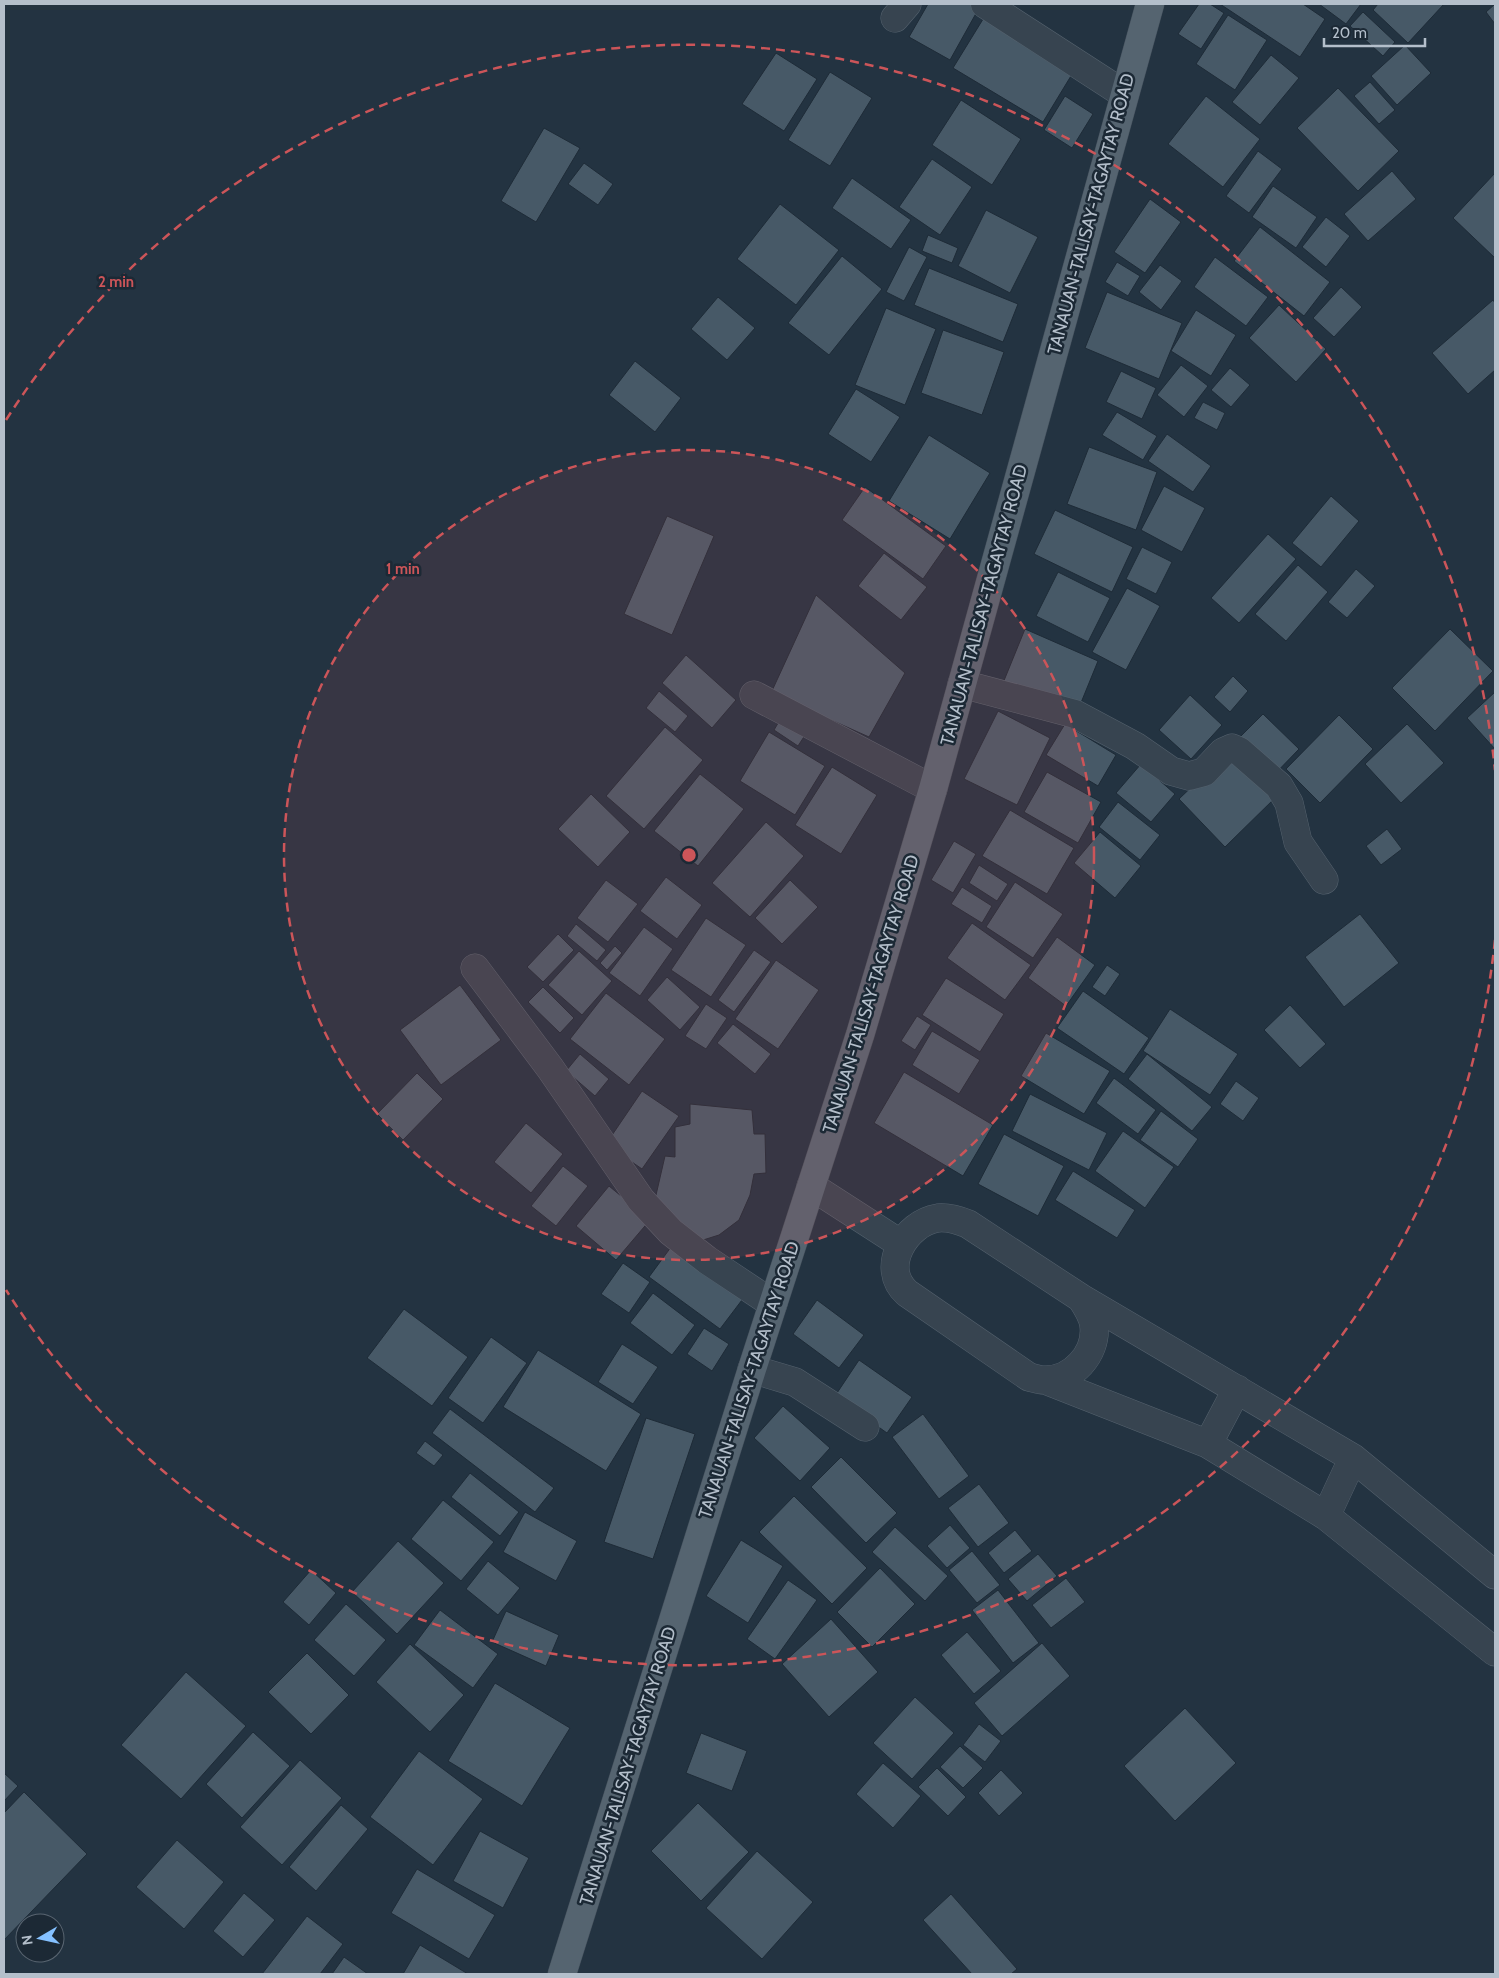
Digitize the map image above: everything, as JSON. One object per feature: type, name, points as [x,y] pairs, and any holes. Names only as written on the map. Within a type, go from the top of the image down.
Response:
[{"type":"main road","name":"TANAUAN-TALISAY-TAGAYTAY ROAD","points":[[562,1974],[752,1369],[860,1035],[933,789],[1150,4]]},
{"type":"street","points":[[985,4],[1124,94]]},
{"type":"street","points":[[962,684],[1074,714],[1135,746],[1171,772],[1189,776],[1204,772],[1223,752],[1232,748],[1239,751],[1279,786],[1289,803],[1298,842],[1324,880]]},
{"type":"street","points":[[754,695],[933,789]]},
{"type":"street","points":[[475,968],[550,1068],[641,1200],[671,1232],[707,1260],[773,1304]]},
{"type":"street","points":[[811,1186],[901,1244]]},
{"type":"street","points":[[1495,1575],[1353,1458],[1081,1298],[968,1224],[954,1218],[938,1218],[923,1223],[910,1231],[901,1244],[895,1260],[896,1277],[900,1287],[1014,1369],[1029,1377],[1045,1380],[1208,1444],[1326,1516],[1495,1652]]},
{"type":"street","points":[[1045,1380],[1062,1378],[1076,1369],[1087,1356],[1093,1342],[1094,1326],[1090,1311],[1081,1298]]},
{"type":"street","points":[[752,1369],[795,1382],[865,1427]]},
{"type":"street","points":[[1208,1444],[1237,1389]]},
{"type":"street","points":[[1326,1516],[1353,1458]]},
{"type":"building","points":[[928,4],[972,4],[979,8],[950,60],[909,37]]},
{"type":"building","points":[[1199,4],[1210,4],[1224,13],[1201,49],[1178,34]]},
{"type":"building","points":[[1220,4],[1303,4],[1325,19],[1300,57]]},
{"type":"building","points":[[1319,4],[1361,4],[1346,24]]},
{"type":"building","points":[[1378,4],[1444,4],[1408,43],[1373,10]]},
{"type":"building","points":[[1495,4],[1495,24],[1486,12]]},
{"type":"building","points":[[988,11],[1077,66],[1043,122],[953,68]]},
{"type":"building","points":[[1363,12],[1395,42],[1383,56],[1350,26]]},
{"type":"building","points":[[1228,15],[1267,40],[1235,90],[1196,64]]},
{"type":"building","points":[[1405,45],[1431,73],[1397,105],[1371,76]]},
{"type":"building","points":[[776,53],[817,79],[784,131],[742,104]]},
{"type":"building","points":[[1271,55],[1299,78],[1260,125],[1232,102]]},
{"type":"building","points":[[830,72],[872,98],[830,166],[788,140]]},
{"type":"building","points":[[1370,82],[1395,110],[1379,124],[1354,96]]},
{"type":"building","points":[[1338,88],[1399,151],[1358,191],[1297,128]]},
{"type":"building","points":[[1065,96],[1093,114],[1072,148],[1044,130]]},
{"type":"building","points":[[1206,96],[1260,139],[1223,187],[1168,144]]},
{"type":"building","points":[[961,100],[1021,139],[992,185],[932,145]]},
{"type":"building","points":[[544,128],[580,148],[536,222],[501,201]]},
{"type":"building","points":[[1258,151],[1282,169],[1249,213],[1226,196]]},
{"type":"building","points":[[932,159],[972,187],[940,235],[899,207]]},
{"type":"building","points":[[584,163],[613,184],[598,205],[568,184]]},
{"type":"building","points":[[1392,171],[1416,199],[1368,241],[1344,214]]},
{"type":"building","points":[[1495,173],[1495,258],[1453,218]]},
{"type":"building","points":[[852,178],[911,220],[891,249],[832,208]]},
{"type":"building","points":[[1273,186],[1317,217],[1296,248],[1252,217]]},
{"type":"building","points":[[1150,199],[1181,222],[1145,273],[1114,252]]},
{"type":"building","points":[[780,204],[839,250],[796,305],[737,259]]},
{"type":"building","points":[[986,210],[1038,237],[1010,293],[958,266]]},
{"type":"building","points":[[1326,217],[1350,236],[1326,267],[1302,247]]},
{"type":"building","points":[[1260,227],[1330,282],[1304,316],[1234,261]]},
{"type":"building","points":[[928,235],[958,248],[952,263],[922,251]]},
{"type":"building","points":[[909,247],[927,257],[904,301],[886,292]]},
{"type":"building","points":[[842,256],[882,289],[829,355],[788,323]]},
{"type":"building","points":[[1215,257],[1268,297],[1246,326],[1194,287]]},
{"type":"building","points":[[1117,262],[1140,276],[1128,296],[1105,282]]},
{"type":"building","points":[[1160,265],[1182,281],[1161,310],[1139,292]]},
{"type":"building","points":[[929,268],[1018,304],[1003,342],[914,305]]},
{"type":"building","points":[[1341,287],[1362,307],[1334,337],[1313,318]]},
{"type":"building","points":[[1107,292],[1182,323],[1159,379],[1085,348]]},
{"type":"building","points":[[718,297],[755,328],[727,360],[691,329]]},
{"type":"building","points":[[1493,300],[1495,303],[1495,370],[1468,394],[1432,353]]},
{"type":"building","points":[[1279,305],[1326,349],[1296,382],[1249,338]]},
{"type":"building","points":[[886,308],[936,329],[905,405],[855,385]]},
{"type":"building","points":[[1196,310],[1236,335],[1211,376],[1171,351]]},
{"type":"building","points":[[943,330],[1004,352],[982,415],[921,393]]},
{"type":"building","points":[[635,361],[681,398],[655,432],[609,395]]},
{"type":"building","points":[[1181,365],[1208,386],[1184,417],[1157,395]]},
{"type":"building","points":[[1230,368],[1250,385],[1231,407],[1211,390]]},
{"type":"building","points":[[1121,371],[1156,388],[1142,419],[1106,402]]},
{"type":"building","points":[[856,389],[900,417],[871,462],[828,434]]},
{"type":"building","points":[[1203,402],[1225,413],[1217,430],[1194,418]]},
{"type":"building","points":[[1117,412],[1157,436],[1143,460],[1102,435]]},
{"type":"building","points":[[1167,434],[1211,466],[1193,492],[1148,461]]},
{"type":"building","points":[[929,435],[990,473],[950,539],[889,501]]},
{"type":"building","points":[[1089,447],[1157,472],[1136,530],[1067,504]]},
{"type":"building","points":[[1164,486],[1205,508],[1182,552],[1141,530]]},
{"type":"building","points":[[865,487],[946,546],[923,579],[842,520]]},
{"type":"building","points":[[1331,496],[1359,521],[1321,567],[1292,543]]},
{"type":"building","points":[[1055,510],[1133,547],[1112,592],[1034,554]]},
{"type":"building","points":[[667,516],[714,536],[672,635],[624,614]]},
{"type":"building","points":[[1268,534],[1296,559],[1239,623],[1211,598]]},
{"type":"building","points":[[1142,547],[1172,562],[1156,594],[1126,579]]},
{"type":"building","points":[[884,553],[927,587],[901,620],[858,586]]},
{"type":"building","points":[[1298,565],[1328,592],[1286,641],[1255,614]]},
{"type":"building","points":[[1356,569],[1375,586],[1347,618],[1328,602]]},
{"type":"building","points":[[1058,572],[1110,598],[1088,642],[1036,616]]},
{"type":"building","points":[[1127,588],[1160,606],[1126,670],[1092,652]]},
{"type":"building","points":[[816,595],[905,673],[869,737],[771,693]]},
{"type":"building","points":[[1025,629],[1098,661],[1076,715],[1003,683]]},
{"type":"building","points":[[1450,629],[1493,671],[1435,731],[1392,688]]},
{"type":"building","points":[[686,655],[736,700],[712,728],[662,683]]},
{"type":"building","points":[[1233,676],[1248,691],[1230,712],[1214,697]]},
{"type":"building","points":[[659,691],[688,716],[675,732],[646,708]]},
{"type":"building","points":[[1495,692],[1495,749],[1467,718]]},
{"type":"building","points":[[1190,695],[1222,725],[1191,759],[1159,730]]},
{"type":"building","points":[[998,711],[1050,738],[1017,805],[964,779]]},
{"type":"building","points":[[784,713],[809,729],[798,746],[774,730]]},
{"type":"building","points":[[1263,714],[1299,749],[1271,778],[1235,742]]},
{"type":"building","points":[[1339,715],[1373,749],[1320,803],[1286,769]]},
{"type":"building","points":[[1065,724],[1116,755],[1098,786],[1046,755]]},
{"type":"building","points":[[1407,724],[1444,763],[1401,803],[1365,764]]},
{"type":"building","points":[[665,727],[703,760],[644,829],[606,796]]},
{"type":"building","points":[[769,732],[825,766],[795,815],[740,781]]},
{"type":"building","points":[[1229,751],[1275,798],[1225,847],[1179,799]]},
{"type":"building","points":[[1141,764],[1175,794],[1151,822],[1116,793]]},
{"type":"building","points":[[832,767],[877,795],[841,854],[795,825]]},
{"type":"building","points":[[1047,772],[1101,802],[1078,843],[1024,812]]},
{"type":"building","points":[[700,774],[744,809],[698,866],[654,831]]},
{"type":"building","points":[[591,794],[630,832],[598,867],[558,829]]},
{"type":"building","points":[[1118,802],[1160,835],[1140,860],[1099,827]]},
{"type":"building","points":[[1010,810],[1074,848],[1047,894],[982,856]]},
{"type":"building","points":[[766,822],[804,856],[750,917],[712,883]]},
{"type":"building","points":[[1387,829],[1402,849],[1381,865],[1366,846]]},
{"type":"building","points":[[1100,832],[1141,866],[1115,898],[1074,863]]},
{"type":"building","points":[[954,841],[976,854],[953,893],[931,880]]},
{"type":"building","points":[[979,865],[1008,884],[997,901],[969,883]]},
{"type":"building","points":[[666,877],[702,905],[677,939],[640,911]]},
{"type":"building","points":[[606,880],[638,904],[608,942],[577,918]]},
{"type":"building","points":[[790,880],[818,907],[782,944],[755,918]]},
{"type":"building","points":[[1015,882],[1063,914],[1033,958],[986,927]]},
{"type":"building","points":[[962,887],[992,906],[982,923],[951,904]]},
{"type":"building","points":[[1360,914],[1399,963],[1344,1007],[1305,957]]},
{"type":"building","points":[[706,918],[746,945],[711,997],[671,970]]},
{"type":"building","points":[[972,923],[1031,965],[1005,1000],[947,958]]},
{"type":"building","points":[[576,924],[606,950],[597,961],[567,936]]},
{"type":"building","points":[[644,927],[673,949],[640,996],[609,973]]},
{"type":"building","points":[[558,934],[574,950],[543,982],[527,967]]},
{"type":"building","points":[[1057,937],[1095,965],[1066,1006],[1028,978]]},
{"type":"building","points":[[615,946],[622,953],[607,970],[600,963]]},
{"type":"building","points":[[754,950],[771,962],[734,1012],[718,1000]]},
{"type":"building","points":[[579,951],[612,981],[582,1015],[548,985]]},
{"type":"building","points":[[776,960],[819,990],[778,1049],[735,1019]]},
{"type":"building","points":[[1107,965],[1120,974],[1105,996],[1092,987]]},
{"type":"building","points":[[667,977],[700,1007],[680,1030],[647,1000]]},
{"type":"building","points":[[946,978],[1004,1014],[980,1052],[922,1015]]},
{"type":"building","points":[[460,985],[501,1040],[441,1085],[400,1030]]},
{"type":"building","points":[[543,987],[574,1018],[560,1033],[528,1002]]},
{"type":"building","points":[[1083,991],[1149,1038],[1124,1074],[1057,1028]]},
{"type":"building","points":[[606,993],[665,1039],[629,1085],[570,1039]]},
{"type":"building","points":[[706,1004],[727,1018],[706,1049],[685,1036]]},
{"type":"building","points":[[1290,1005],[1326,1044],[1300,1068],[1264,1030]]},
{"type":"building","points":[[1170,1009],[1238,1054],[1210,1095],[1143,1051]]},
{"type":"building","points":[[917,1016],[931,1025],[915,1050],[901,1041]]},
{"type":"building","points":[[733,1024],[771,1054],[755,1074],[717,1043]]},
{"type":"building","points":[[932,1031],[980,1060],[959,1094],[912,1065]]},
{"type":"building","points":[[1046,1033],[1110,1071],[1084,1114],[1021,1076]]},
{"type":"building","points":[[580,1054],[609,1079],[595,1096],[566,1071]]},
{"type":"building","points":[[1147,1054],[1212,1107],[1192,1131],[1128,1079]]},
{"type":"building","points":[[904,1072],[993,1125],[963,1176],[874,1123]]},
{"type":"building","points":[[417,1073],[443,1099],[403,1140],[377,1114]]},
{"type":"building","points":[[1114,1078],[1156,1110],[1138,1134],[1096,1103]]},
{"type":"building","points":[[1236,1081],[1259,1098],[1243,1121],[1220,1104]]},
{"type":"building","points":[[642,1091],[679,1116],[642,1169],[606,1144]]},
{"type":"building","points":[[1030,1094],[1107,1133],[1089,1170],[1012,1131]]},
{"type":"building","points":[[690,1104],[752,1110],[754,1134],[765,1134],[766,1173],[754,1174],[750,1195],[739,1220],[719,1235],[700,1241],[653,1208],[665,1156],[675,1157],[675,1127],[690,1124]]},
{"type":"building","points":[[1161,1111],[1198,1139],[1178,1167],[1140,1140]]},
{"type":"building","points":[[526,1123],[563,1154],[531,1193],[494,1162]]},
{"type":"building","points":[[1123,1131],[1174,1167],[1145,1208],[1095,1171]]},
{"type":"building","points":[[1004,1134],[1064,1166],[1038,1216],[978,1184]]},
{"type":"building","points":[[563,1166],[588,1186],[556,1226],[531,1206]]},
{"type":"building","points":[[1073,1171],[1135,1210],[1117,1238],[1055,1200]]},
{"type":"building","points":[[609,1186],[650,1220],[616,1260],[576,1226]]},
{"type":"building","points":[[674,1243],[745,1296],[720,1329],[649,1277]]},
{"type":"building","points":[[623,1263],[650,1282],[629,1313],[601,1294]]},
{"type":"building","points":[[653,1293],[695,1325],[672,1355],[630,1323]]},
{"type":"building","points":[[817,1300],[864,1335],[839,1368],[793,1334]]},
{"type":"building","points":[[404,1309],[468,1357],[432,1406],[367,1358]]},
{"type":"building","points":[[704,1328],[729,1344],[712,1371],[687,1354]]},
{"type":"building","points":[[491,1337],[527,1363],[483,1423],[448,1398]]},
{"type":"building","points":[[622,1344],[658,1367],[633,1404],[598,1382]]},
{"type":"building","points":[[538,1350],[641,1414],[606,1471],[503,1407]]},
{"type":"building","points":[[859,1360],[912,1397],[887,1433],[835,1396]]},
{"type":"building","points":[[783,1406],[830,1448],[800,1481],[754,1438]]},
{"type":"building","points":[[450,1409],[554,1488],[535,1512],[432,1433]]},
{"type":"building","points":[[923,1414],[969,1476],[939,1499],[892,1437]]},
{"type":"building","points":[[646,1418],[695,1434],[653,1559],[604,1542]]},
{"type":"building","points":[[425,1441],[443,1455],[434,1466],[416,1453]]},
{"type":"building","points":[[841,1457],[897,1513],[866,1543],[811,1487]]},
{"type":"building","points":[[470,1473],[519,1512],[500,1536],[451,1497]]},
{"type":"building","points":[[979,1484],[1009,1523],[978,1547],[948,1508]]},
{"type":"building","points":[[794,1496],[867,1568],[832,1604],[759,1532]]},
{"type":"building","points":[[443,1500],[494,1542],[461,1581],[411,1539]]},
{"type":"building","points":[[525,1512],[577,1541],[556,1581],[503,1552]]},
{"type":"building","points":[[950,1525],[970,1548],[947,1568],[927,1546]]},
{"type":"building","points":[[895,1527],[948,1576],[925,1601],[872,1552]]},
{"type":"building","points":[[1015,1530],[1032,1551],[1004,1573],[988,1553]]},
{"type":"building","points":[[741,1540],[783,1566],[748,1623],[706,1596]]},
{"type":"building","points":[[398,1541],[444,1583],[397,1634],[352,1592]]},
{"type":"building","points":[[972,1551],[1000,1585],[977,1603],[949,1570]]},
{"type":"building","points":[[1038,1554],[1057,1576],[1027,1601],[1008,1579]]},
{"type":"building","points":[[488,1561],[520,1588],[498,1615],[466,1589]]},
{"type":"building","points":[[880,1568],[915,1604],[872,1647],[837,1612]]},
{"type":"building","points":[[311,1570],[336,1593],[309,1625],[283,1602]]},
{"type":"building","points":[[1066,1578],[1085,1602],[1051,1628],[1032,1605]]},
{"type":"building","points":[[788,1580],[817,1600],[775,1659],[747,1639]]},
{"type":"building","points":[[998,1590],[1039,1643],[1013,1663],[972,1610]]},
{"type":"building","points":[[346,1604],[386,1640],[354,1676],[314,1640]]},
{"type":"building","points":[[440,1610],[498,1654],[473,1688],[414,1645]]},
{"type":"building","points":[[506,1611],[559,1635],[546,1666],[492,1642]]},
{"type":"building","points":[[831,1619],[878,1672],[829,1717],[782,1664]]},
{"type":"building","points":[[967,1632],[1001,1671],[974,1694],[941,1655]]},
{"type":"building","points":[[1042,1643],[1070,1676],[1002,1736],[974,1703]]},
{"type":"building","points":[[410,1644],[464,1695],[430,1732],[376,1682]]},
{"type":"building","points":[[307,1653],[349,1695],[311,1734],[268,1692]]},
{"type":"building","points":[[186,1672],[246,1726],[181,1799],[121,1745]]},
{"type":"building","points":[[495,1683],[570,1728],[522,1806],[448,1761]]},
{"type":"building","points":[[915,1697],[954,1733],[912,1779],[873,1743]]},
{"type":"building","points":[[1185,1708],[1236,1763],[1175,1821],[1124,1766]]},
{"type":"building","points":[[979,1724],[1001,1741],[985,1762],[963,1745]]},
{"type":"building","points":[[253,1732],[290,1766],[242,1818],[206,1784]]},
{"type":"building","points":[[701,1733],[747,1751],[732,1791],[686,1773]]},
{"type":"building","points":[[960,1746],[983,1768],[963,1788],[940,1767]]},
{"type":"building","points":[[419,1751],[483,1799],[433,1865],[370,1817]]},
{"type":"building","points":[[300,1760],[342,1798],[282,1865],[240,1827]]},
{"type":"building","points":[[883,1763],[921,1796],[893,1828],[856,1794]]},
{"type":"building","points":[[937,1768],[966,1797],[948,1816],[918,1787]]},
{"type":"building","points":[[1001,1770],[1023,1793],[999,1816],[978,1793]]},
{"type":"building","points":[[4,1773],[18,1786],[4,1801]]},
{"type":"building","points":[[24,1792],[87,1854],[30,1913],[15,1913],[15,1929],[4,1940],[4,1813]]},
{"type":"building","points":[[698,1803],[749,1852],[701,1901],[651,1851]]},
{"type":"building","points":[[341,1805],[368,1829],[316,1891],[289,1867]]},
{"type":"building","points":[[480,1831],[529,1858],[503,1908],[453,1881]]},
{"type":"building","points":[[177,1840],[224,1882],[184,1929],[136,1887]]},
{"type":"building","points":[[757,1851],[813,1902],[762,1959],[706,1908]]},
{"type":"building","points":[[417,1869],[495,1915],[469,1959],[391,1913]]},
{"type":"building","points":[[244,1893],[275,1920],[243,1957],[213,1931]]},
{"type":"building","points":[[951,1894],[1017,1969],[1011,1974],[972,1974],[923,1920]]},
{"type":"building","points":[[307,1916],[343,1944],[320,1974],[262,1974]]},
{"type":"building","points":[[420,1945],[468,1974],[403,1974]]},
{"type":"building","points":[[344,1957],[368,1974],[332,1974]]}]
